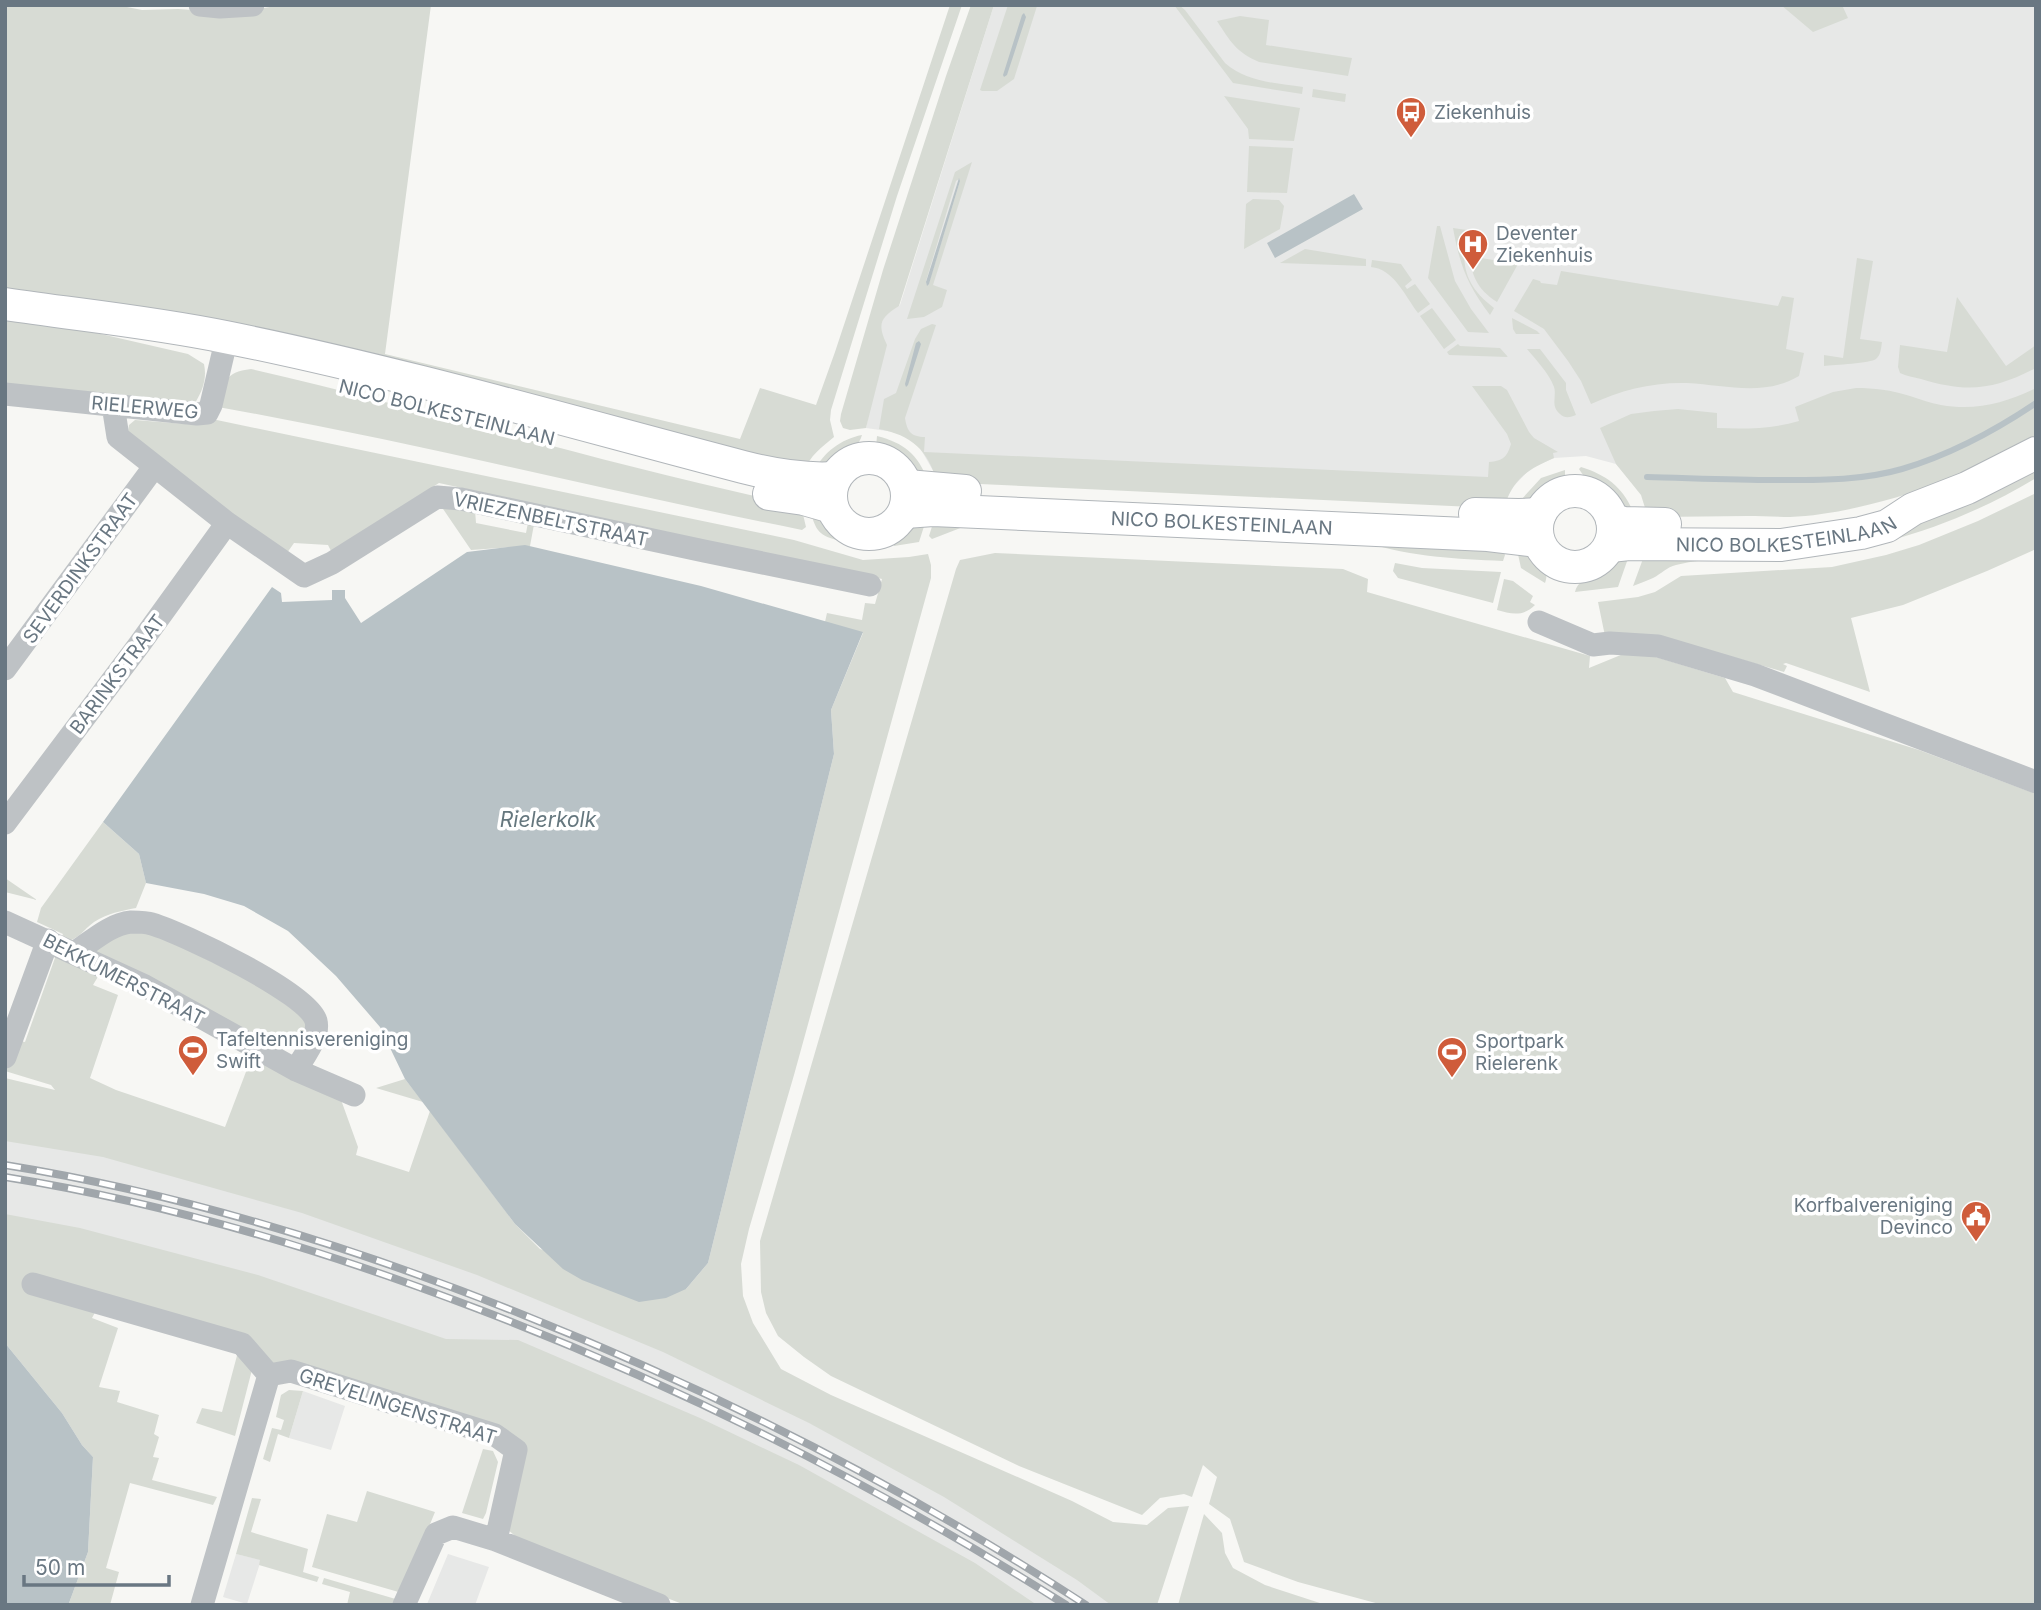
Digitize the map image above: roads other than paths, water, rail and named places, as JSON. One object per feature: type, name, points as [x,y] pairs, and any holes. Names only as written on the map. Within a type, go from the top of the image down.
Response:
[{"type":"street","points":[[200,5],[253,5]]},
{"type":"street","name":"NICO BOLKESTEINLAAN","points":[[5,304],[63,313],[155,341],[225,347],[366,368],[777,475],[816,479],[834,492]]},
{"type":"street","name":"RIELERWEG","points":[[5,394],[207,413],[225,347]]},
{"type":"street","name":"VRIEZENBELTSTRAAT","points":[[113,405],[118,437],[227,523],[304,576],[332,563],[437,497],[461,499],[870,585]]},
{"type":"street","name":"NICO BOLKESTEINLAAN","points":[[1611,533],[1623,523],[1766,525],[1826,519],[1882,508],[1913,509],[1967,488],[2036,453]]},
{"type":"street","points":[[876,458],[895,467],[902,476],[906,499],[898,522],[889,530],[866,535],[845,526],[837,517],[834,492],[848,464],[876,458]]},
{"type":"street","name":"SEVERDINKSTRAAT","points":[[5,669],[154,467]]},
{"type":"street","name":"NICO BOLKESTEINLAAN","points":[[906,499],[934,489],[1486,515],[1539,527]]},
{"type":"street","points":[[1572,491],[1580,491],[1604,504],[1611,533],[1596,561],[1577,568],[1557,563],[1542,550],[1539,527],[1550,500],[1572,491]]},
{"type":"street","name":"BARINKSTRAAT","points":[[5,823],[227,523]]},
{"type":"street","points":[[1539,622],[1592,645],[1610,643],[1658,646],[1755,675],[2036,782]]},
{"type":"street","name":"BEKKUMERSTRAAT","points":[[5,922],[145,986],[296,1070],[354,1095]]},
{"type":"street","points":[[74,953],[120,924],[131,922],[149,923],[194,940],[292,994],[310,1010],[316,1022],[315,1035],[296,1070]]},
{"type":"street","points":[[5,1056],[48,940]]},
{"type":"street","points":[[33,1283],[242,1344],[269,1375]]},
{"type":"street","name":"GREVELINGENSTRAAT","points":[[202,1605],[269,1375],[291,1371],[495,1435],[516,1450],[496,1540]]},
{"type":"street","points":[[404,1605],[436,1534],[453,1527],[496,1540],[659,1605]]},
{"type":"water","points":[[1024,13],[1026,17],[1007,75],[1004,77],[1003,75]]},
{"type":"water","points":[[959,178],[960,181],[927,286],[926,282]]},
{"type":"water","points":[[1354,194],[1363,209],[1275,258],[1267,243]]},
{"type":"water","points":[[919,341],[921,344],[906,387],[916,343]]},
{"type":"water","name":"Rielerkolk","points":[[525,545],[701,586],[863,632],[831,710],[834,754],[708,1263],[686,1289],[666,1298],[639,1302],[582,1280],[563,1269],[515,1224],[405,1079],[380,1027],[336,976],[288,931],[244,906],[204,894],[146,883],[139,854],[103,822],[272,587],[281,593],[282,602],[332,600],[332,590],[345,590],[345,598],[361,623],[467,552]]},
{"type":"water","points":[[5,1343],[62,1413],[93,1457],[88,1552],[67,1605],[5,1605]]},
{"type":"waterway","points":[[1647,477],[1807,480],[1855,478],[1886,473],[1955,449],[2036,403]]},
{"type":"railway","points":[[5,1165],[139,1191],[270,1226],[399,1268],[526,1316],[671,1378],[813,1447],[951,1522],[1086,1605]]},
{"type":"railway","points":[[5,1177],[126,1200],[304,1248],[420,1287],[554,1339],[779,1442],[924,1520],[1066,1605]]},
{"type":"place","name":"Ziekenhuis","points":[[1411,139]]},
{"type":"place","name":"Deventer Ziekenhuis","points":[[1473,271]]},
{"type":"place","name":"Tafeltennisvereniging Swift","points":[[193,1077]]},
{"type":"place","name":"Sportpark Rielerenk","points":[[1452,1079]]},
{"type":"place","name":"Korfbalvereniging Devinco","points":[[1976,1243]]}]
